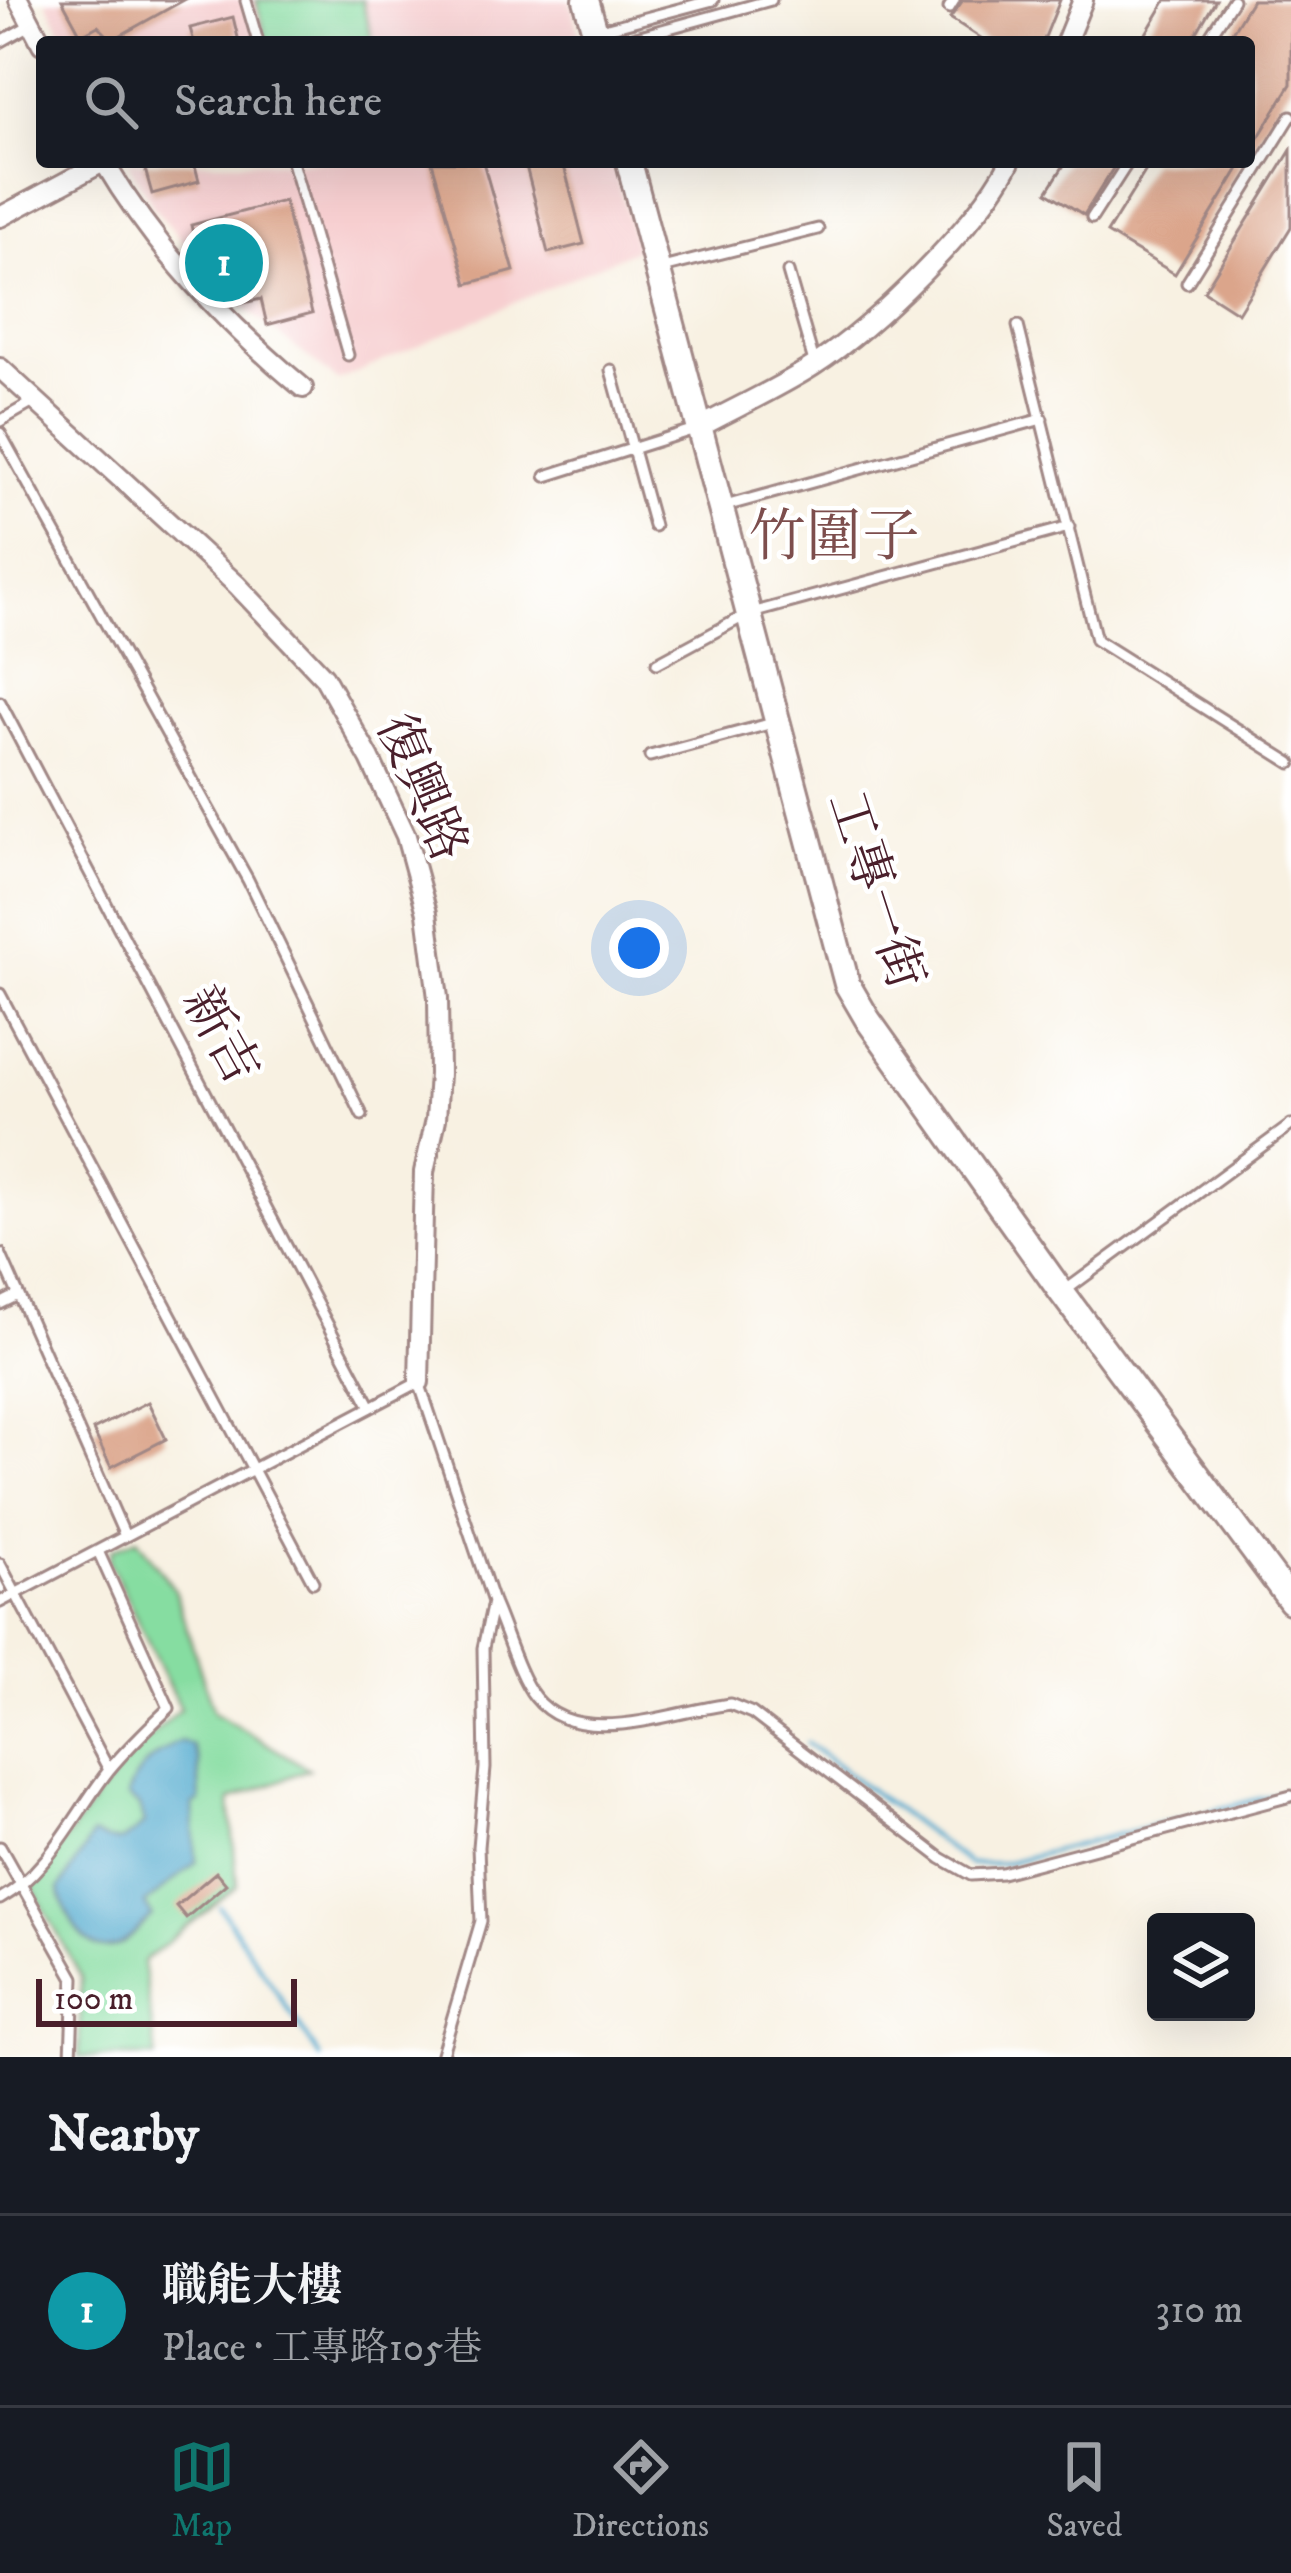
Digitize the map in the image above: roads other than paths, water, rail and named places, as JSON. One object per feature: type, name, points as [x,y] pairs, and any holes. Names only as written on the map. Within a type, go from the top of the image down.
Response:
[{"type":"street","points":[[19,0],[38,36]]},
{"type":"street","points":[[586,0],[602,36]]},
{"type":"street","points":[[1068,36],[1083,0]]},
{"type":"street","points":[[0,217],[92,168]]},
{"type":"street","points":[[107,168],[137,219],[206,298],[251,345],[303,388]]},
{"type":"street","name":"工專一街","points":[[631,168],[847,985],[1062,1293],[1291,1601]]},
{"type":"street","points":[[700,428],[815,365],[935,258],[1007,168]]},
{"type":"street","name":"復興路","points":[[0,368],[236,584],[324,677],[406,836],[427,913],[438,998],[436,1119],[424,1172],[419,1382]]},
{"type":"lane","points":[[609,36],[713,0]]},
{"type":"lane","points":[[612,36],[772,0]]},
{"type":"lane","points":[[1210,36],[1233,0]]},
{"type":"lane","points":[[246,1],[256,36]]},
{"type":"lane","points":[[0,42],[32,24]]},
{"type":"lane","points":[[1187,283],[1291,116]]},
{"type":"lane","points":[[294,168],[348,355]]},
{"type":"lane","points":[[1092,218],[1125,168]]},
{"type":"lane","points":[[658,269],[818,229]]},
{"type":"lane","points":[[788,272],[815,365]]},
{"type":"lane","points":[[1018,326],[1096,640],[1291,763]]},
{"type":"lane","points":[[611,370],[654,526]]},
{"type":"lane","points":[[0,421],[35,401]]},
{"type":"lane","points":[[720,507],[1042,419]]},
{"type":"lane","points":[[546,476],[700,428]]},
{"type":"lane","name":"新吉","points":[[0,434],[248,880],[362,1114]]},
{"type":"lane","points":[[657,663],[748,614],[1069,527]]},
{"type":"lane","name":"新吉","points":[[0,702],[371,1407]]},
{"type":"lane","points":[[650,756],[778,722]]},
{"type":"lane","points":[[0,994],[313,1582]]},
{"type":"lane","points":[[1062,1293],[1291,1125]]},
{"type":"lane","points":[[0,1253],[125,1536]]},
{"type":"lane","points":[[0,1304],[18,1295]]},
{"type":"lane","points":[[0,1602],[419,1382],[493,1602],[534,1696],[557,1717],[586,1727],[730,1704],[752,1712],[941,1858],[971,1875],[1002,1873],[1291,1796]]},
{"type":"lane","points":[[0,1898],[20,1887],[110,1770],[169,1708],[98,1551]]},
{"type":"lane","points":[[0,1564],[110,1770]]},
{"type":"lane","points":[[441,2057],[481,1921],[483,1648],[493,1602]]},
{"type":"lane","points":[[0,1847],[74,1978],[71,2057]]},
{"type":"water","points":[[180,1741],[192,1745],[198,1760],[200,1802],[193,1805],[196,1862],[145,1904],[152,1916],[129,1938],[114,1947],[94,1945],[71,1919],[59,1889],[93,1835],[121,1840],[144,1823],[139,1806],[127,1797],[130,1788],[148,1763]]},
{"type":"waterway","points":[[807,1743],[969,1864],[1005,1863],[1291,1791]]},
{"type":"waterway","points":[[220,1907],[320,2057]]},
{"type":"place","name":"職能大樓","points":[[224,263]]},
{"type":"district","name":"竹圍子","points":[[834,538]]}]
